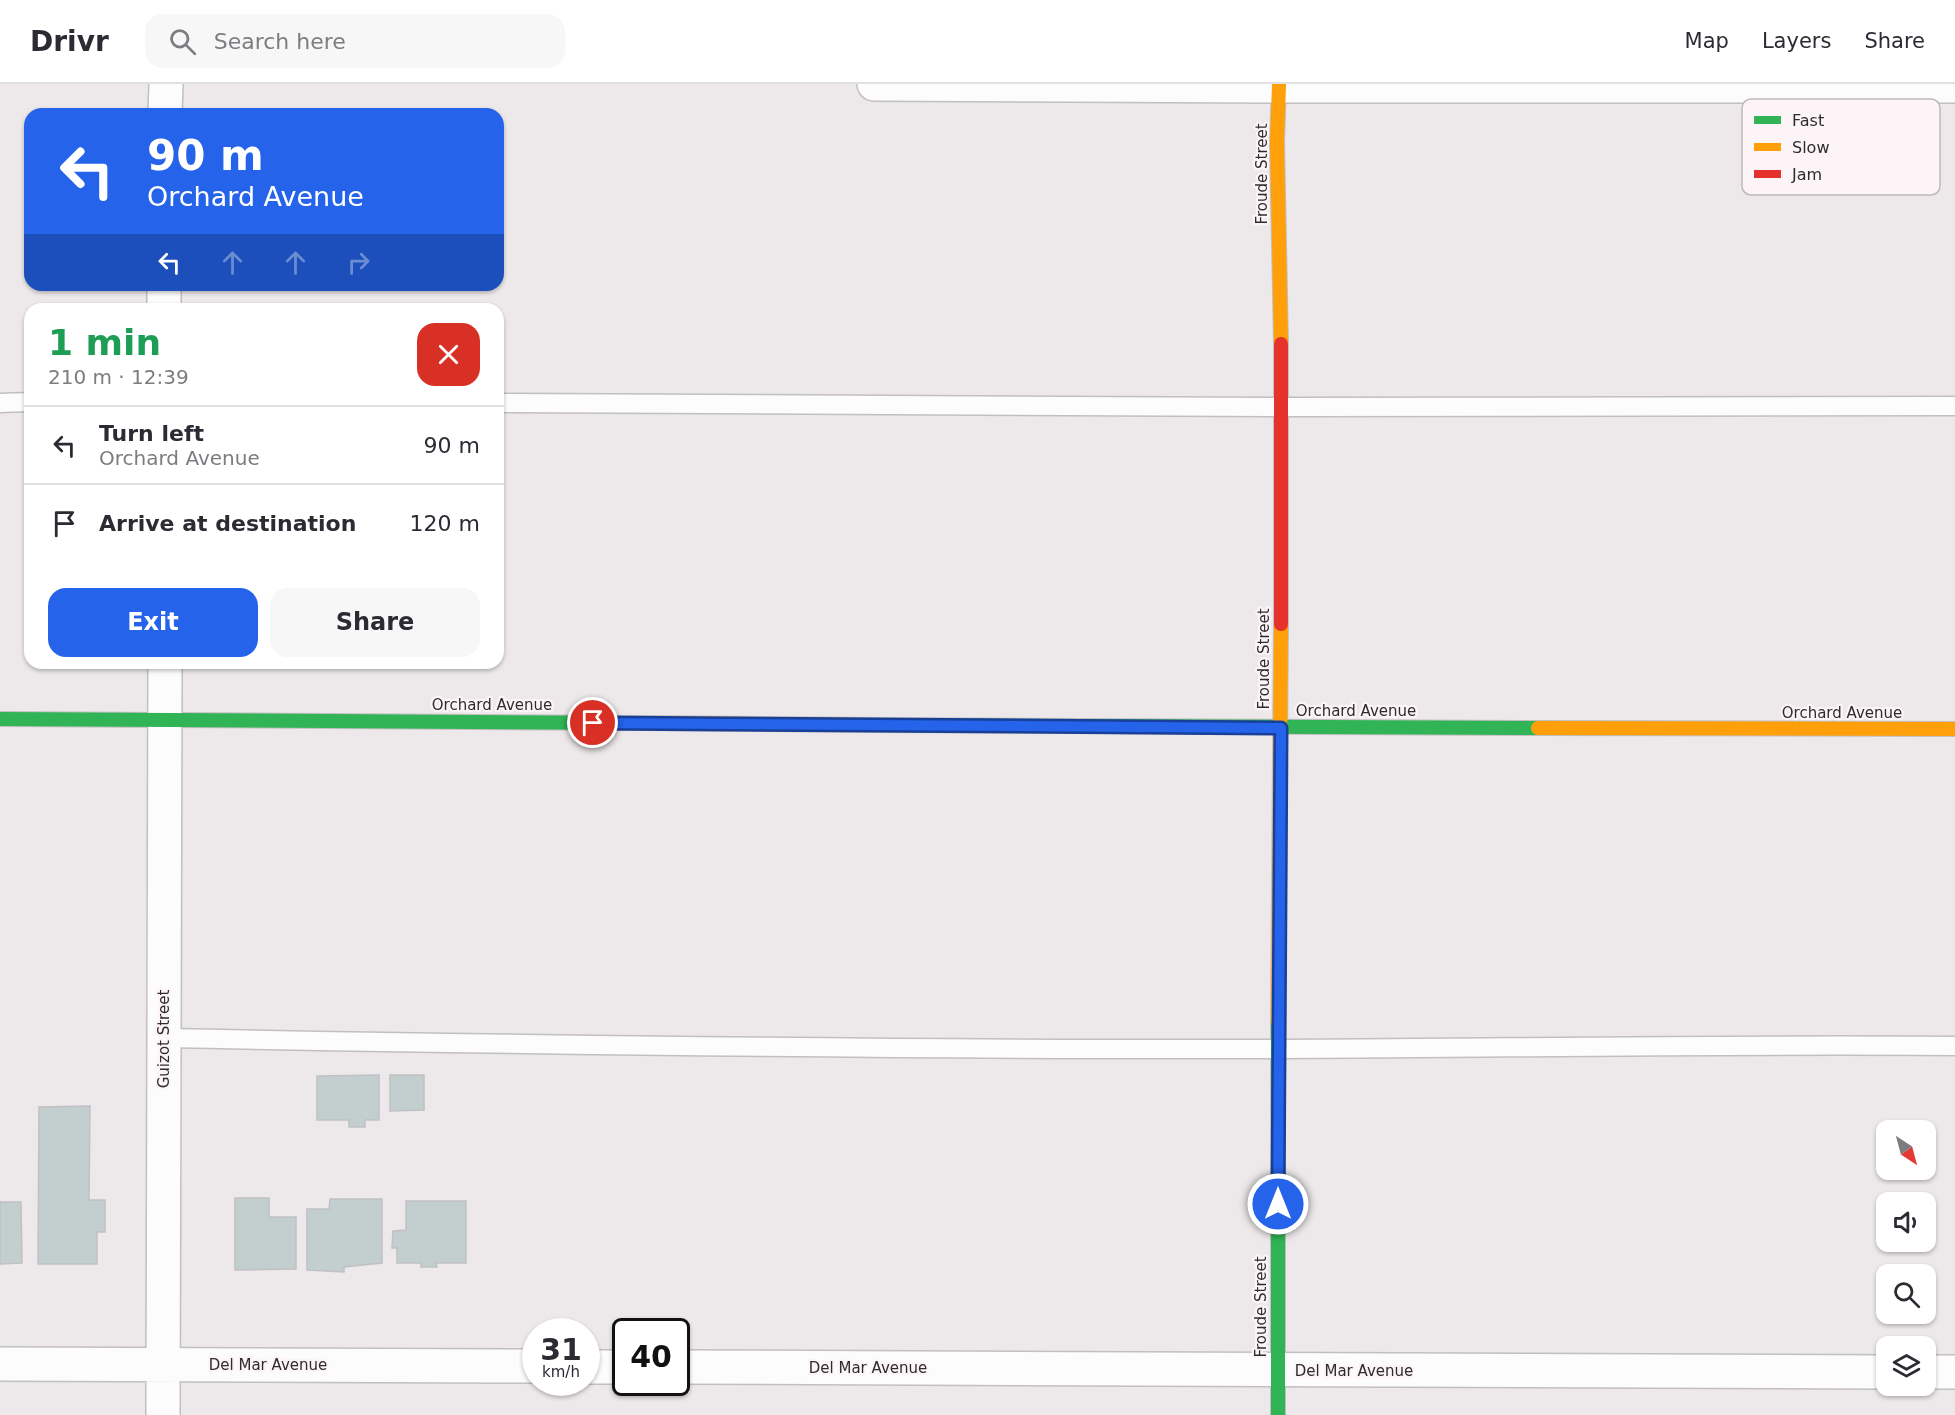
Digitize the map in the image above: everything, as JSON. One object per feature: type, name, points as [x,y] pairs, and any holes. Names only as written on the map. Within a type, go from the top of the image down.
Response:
[{"type":"street","points":[[165,108],[166,84]]},
{"type":"street","points":[[874,84],[1955,86]]},
{"type":"street","name":"Froude Street","points":[[1278,1415],[1282,408],[1277,142],[1279,85]]},
{"type":"street","name":"Guizot Street","points":[[163,1415],[165,669]]},
{"type":"street","name":"Orchard Avenue","points":[[0,719],[1281,728],[1955,729]]},
{"type":"street","name":"Del Mar Avenue","points":[[0,1364],[522,1366]]},
{"type":"street","name":"Del Mar Avenue","points":[[690,1367],[1876,1372]]},
{"type":"street","points":[[1936,1372],[1955,1372]]},
{"type":"lane","points":[[0,402],[24,402]]},
{"type":"lane","points":[[504,403],[1282,408],[1955,406]]},
{"type":"lane","points":[[164,1038],[827,1047],[1278,1049],[1955,1046]]},
{"type":"building","points":[[379,1075],[379,1120],[365,1120],[365,1127],[349,1127],[349,1120],[317,1120],[317,1076]]},
{"type":"building","points":[[390,1075],[424,1075],[424,1110],[390,1111]]},
{"type":"building","points":[[90,1106],[89,1200],[105,1200],[105,1232],[97,1232],[97,1264],[38,1264],[39,1107]]},
{"type":"building","points":[[235,1198],[269,1198],[269,1217],[296,1217],[296,1269],[235,1270]]},
{"type":"building","points":[[330,1199],[382,1199],[382,1263],[344,1267],[344,1272],[307,1270],[307,1209],[329,1209]]},
{"type":"building","points":[[406,1201],[466,1201],[466,1263],[436,1263],[437,1267],[421,1267],[421,1263],[397,1263],[397,1248],[392,1248],[393,1231],[406,1230]]},
{"type":"building","points":[[0,1202],[21,1202],[22,1263],[0,1264]]},
{"type":"traffic: fast","points":[[0,719],[640,723]]},
{"type":"traffic: fast","points":[[877,725],[1538,728]]},
{"type":"traffic: fast","points":[[1278,1021],[1278,1415]]},
{"type":"traffic: slow","points":[[1279,84],[1277,142],[1281,344]]},
{"type":"traffic: slow","points":[[1278,1021],[1281,624]]},
{"type":"traffic: slow","points":[[640,723],[877,725]]},
{"type":"traffic: slow","points":[[1538,728],[1955,729]]},
{"type":"traffic: jam","points":[[1281,344],[1281,624]]},
{"type":"route","points":[[593,723],[1281,728],[1278,1204]]}]
